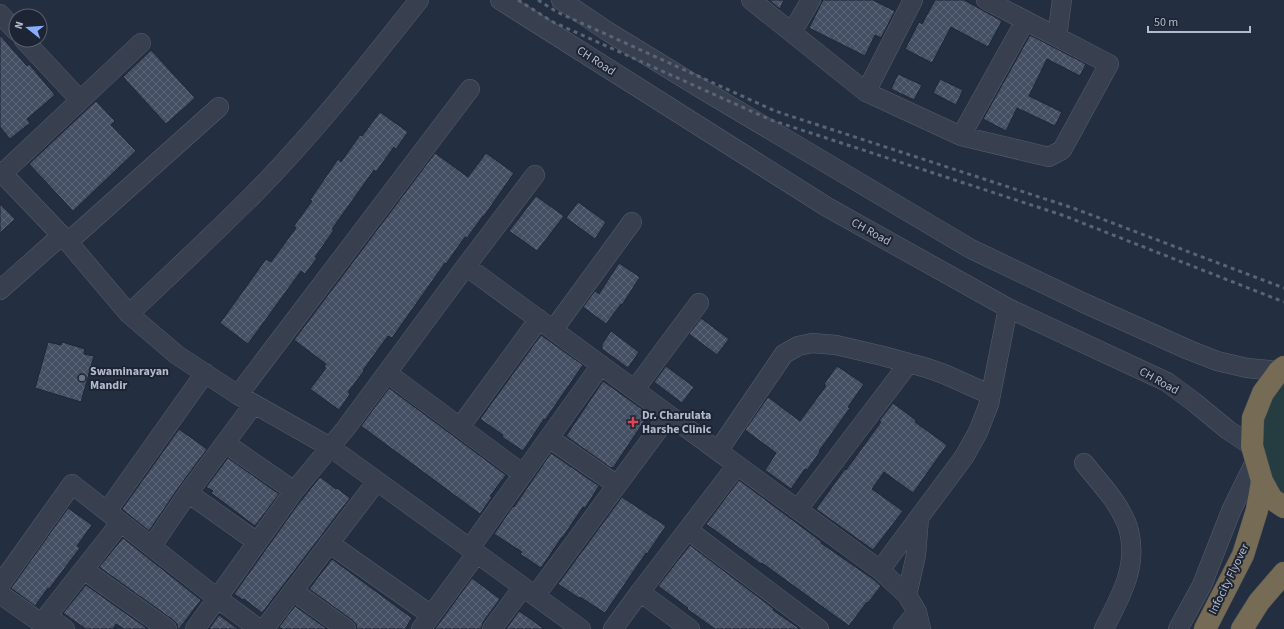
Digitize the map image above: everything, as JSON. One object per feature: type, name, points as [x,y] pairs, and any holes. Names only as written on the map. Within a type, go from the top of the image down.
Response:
[{"type":"highway","points":[[1282,369],[1262,393],[1253,418],[1254,453],[1262,481],[1272,499],[1284,507]]},
{"type":"highway","name":"Infocity Flyover","points":[[1205,629],[1243,555],[1258,510],[1262,481]]},
{"type":"highway","points":[[1242,629],[1259,602],[1284,573]]},
{"type":"street","points":[[0,4],[5,0]]},
{"type":"street","points":[[130,314],[254,194],[308,135],[365,68],[419,0]]},
{"type":"street","name":"CH Road","points":[[500,0],[827,207],[1008,308],[1167,382],[1194,402],[1254,453]]},
{"type":"street","points":[[560,0],[607,31],[705,91],[971,249],[1084,303],[1217,361],[1247,368],[1282,369]]},
{"type":"street","points":[[751,0],[866,92],[962,136],[1049,157],[1062,150],[1109,64],[986,0]]},
{"type":"street","points":[[792,32],[811,0]]},
{"type":"street","points":[[866,92],[912,0]]},
{"type":"street","points":[[1057,37],[1062,0]]},
{"type":"street","points":[[0,14],[8,22]]},
{"type":"street","points":[[962,136],[1025,21]]},
{"type":"street","points":[[140,44],[1,172],[65,238],[130,314],[177,355],[246,399],[330,447],[581,629]]},
{"type":"street","points":[[31,48],[80,100]]},
{"type":"street","points":[[152,546],[225,443],[246,399],[470,89]]},
{"type":"street","points":[[0,290],[65,238],[220,107]]},
{"type":"street","points":[[195,629],[294,491],[346,428],[535,175]]},
{"type":"street","points":[[460,428],[632,222]]},
{"type":"street","points":[[466,266],[880,570],[907,595],[919,621],[903,629]]},
{"type":"street","points":[[635,390],[699,303]]},
{"type":"street","points":[[880,570],[964,457],[978,432],[989,404],[1008,308]]},
{"type":"street","points":[[718,451],[784,354],[798,346],[812,344],[836,345],[909,363],[944,374],[991,395]]},
{"type":"street","points":[[798,509],[909,363]]},
{"type":"street","points":[[330,543],[426,622],[474,551],[523,474],[601,365]]},
{"type":"street","points":[[0,594],[41,623],[84,570],[114,517],[205,373]]},
{"type":"street","points":[[387,373],[523,474]]},
{"type":"street","points":[[492,629],[529,591],[617,485],[669,415]]},
{"type":"street","points":[[549,438],[617,485]]},
{"type":"street","points":[[225,443],[294,491]]},
{"type":"street","points":[[1178,629],[1202,585],[1254,453]]},
{"type":"street","points":[[1084,463],[1119,508],[1126,520],[1132,544],[1130,567],[1123,592],[1104,629]]},
{"type":"street","points":[[613,629],[737,465]]},
{"type":"street","points":[[264,629],[376,480]]},
{"type":"street","points":[[0,585],[72,484],[217,598],[259,629]]},
{"type":"street","points":[[188,494],[257,542]]},
{"type":"street","points":[[907,595],[916,555],[919,518]]},
{"type":"street","points":[[688,530],[819,629]]},
{"type":"street","points":[[84,570],[167,629]]},
{"type":"street","points":[[293,591],[346,629]]},
{"type":"street","points":[[640,592],[690,629]]},
{"type":"street","points":[[47,616],[65,629]]},
{"type":"green space","points":[[1284,379],[1284,493],[1280,490],[1266,468],[1259,443],[1262,417],[1271,394]]},
{"type":"building","points":[[769,0],[784,0],[780,9]]},
{"type":"building","points":[[823,0],[873,0],[895,11],[881,38],[875,35],[865,56],[809,28]]},
{"type":"building","points":[[935,0],[964,0],[1002,21],[988,47],[951,27],[932,63],[905,49],[919,22],[922,24]]},
{"type":"building","points":[[0,35],[8,44],[8,48],[11,48],[27,66],[29,64],[55,95],[27,119],[30,123],[10,139],[0,127]]},
{"type":"building","points":[[1030,35],[1086,64],[1080,76],[1047,59],[1029,96],[1062,112],[1055,126],[1017,108],[1006,131],[983,119]]},
{"type":"building","points":[[151,50],[195,98],[166,124],[123,77]]},
{"type":"building","points":[[898,74],[922,85],[914,100],[891,89]]},
{"type":"building","points":[[940,79],[963,90],[956,105],[933,93]]},
{"type":"building","points":[[96,101],[115,121],[111,125],[136,151],[73,211],[29,164]]},
{"type":"building","points":[[380,112],[408,132],[396,149],[394,147],[376,172],[374,170],[332,229],[334,230],[315,257],[317,258],[305,274],[301,271],[248,344],[220,323],[266,259],[271,262],[296,228],[294,226],[312,201],[310,200],[338,159],[341,162],[360,135],[362,136]]},
{"type":"building","points":[[435,153],[468,177],[486,153],[514,173],[484,216],[467,238],[465,237],[446,264],[445,263],[392,338],[388,336],[348,392],[350,394],[339,410],[310,389],[326,368],[324,367],[326,364],[294,340]]},
{"type":"building","points":[[536,196],[564,216],[537,251],[509,231]]},
{"type":"building","points":[[578,202],[606,222],[595,239],[566,218]]},
{"type":"building","points":[[0,204],[15,219],[0,233]]},
{"type":"building","points":[[619,263],[640,277],[622,305],[621,304],[606,324],[583,307],[595,291],[599,294]]},
{"type":"building","points":[[701,318],[729,339],[717,355],[689,334]]},
{"type":"building","points":[[611,331],[639,352],[628,368],[602,349],[602,344]]},
{"type":"building","points":[[541,335],[583,365],[523,451],[502,437],[503,435],[480,419]]},
{"type":"building","points":[[48,342],[61,345],[62,342],[85,349],[84,354],[94,356],[81,402],[35,388]]},
{"type":"building","points":[[666,366],[694,387],[682,403],[654,382]]},
{"type":"building","points":[[837,366],[864,384],[848,407],[850,408],[819,451],[820,452],[807,470],[805,469],[791,489],[765,470],[776,453],[745,430],[768,397],[800,421],[826,386],[824,384]]},
{"type":"building","points":[[603,381],[649,414],[613,468],[566,436]]},
{"type":"building","points":[[389,388],[506,475],[490,496],[492,497],[480,514],[361,426]]},
{"type":"building","points":[[893,403],[916,420],[915,422],[947,445],[913,493],[884,472],[872,489],[903,511],[873,550],[816,509],[881,422],[879,421]]},
{"type":"building","points":[[179,429],[207,449],[149,531],[122,509]]},
{"type":"building","points":[[551,453],[599,486],[585,508],[583,507],[541,568],[520,554],[522,552],[494,534]]},
{"type":"building","points":[[228,458],[279,494],[255,526],[211,493],[213,491],[206,487]]},
{"type":"building","points":[[320,477],[350,498],[262,613],[244,599],[243,600],[234,594],[296,507]]},
{"type":"building","points":[[739,480],[822,542],[821,543],[881,586],[849,626],[706,524]]},
{"type":"building","points":[[622,497],[666,526],[605,613],[558,584]]},
{"type":"building","points":[[68,508],[92,525],[77,546],[80,548],[35,606],[11,588]]},
{"type":"building","points":[[123,538],[201,600],[179,629],[173,620],[99,567]]},
{"type":"building","points":[[690,545],[774,609],[773,610],[800,629],[715,629],[687,609],[688,608],[658,586]]},
{"type":"building","points":[[332,559],[412,618],[405,629],[357,629],[356,624],[352,620],[309,589]]},
{"type":"building","points":[[472,578],[500,599],[483,622],[481,629],[435,629]]},
{"type":"building","points":[[86,585],[148,629],[124,629],[116,624],[113,629],[86,629],[63,613]]},
{"type":"building","points":[[295,606],[327,629],[282,629],[279,627]]},
{"type":"building","points":[[519,611],[528,617],[544,629],[506,629]]},
{"type":"building","points":[[219,615],[238,629],[209,629]]},
{"type":"railway","points":[[518,0],[553,22],[771,120],[1062,215],[1284,302]]},
{"type":"railway","points":[[538,0],[557,12],[775,111],[1073,208],[1284,288]]},
{"type":"place","name":"Swaminarayan Mandir","points":[[82,378]]},
{"type":"place","name":"Dr. Charulata Harshe Clinic","points":[[633,422]]}]
